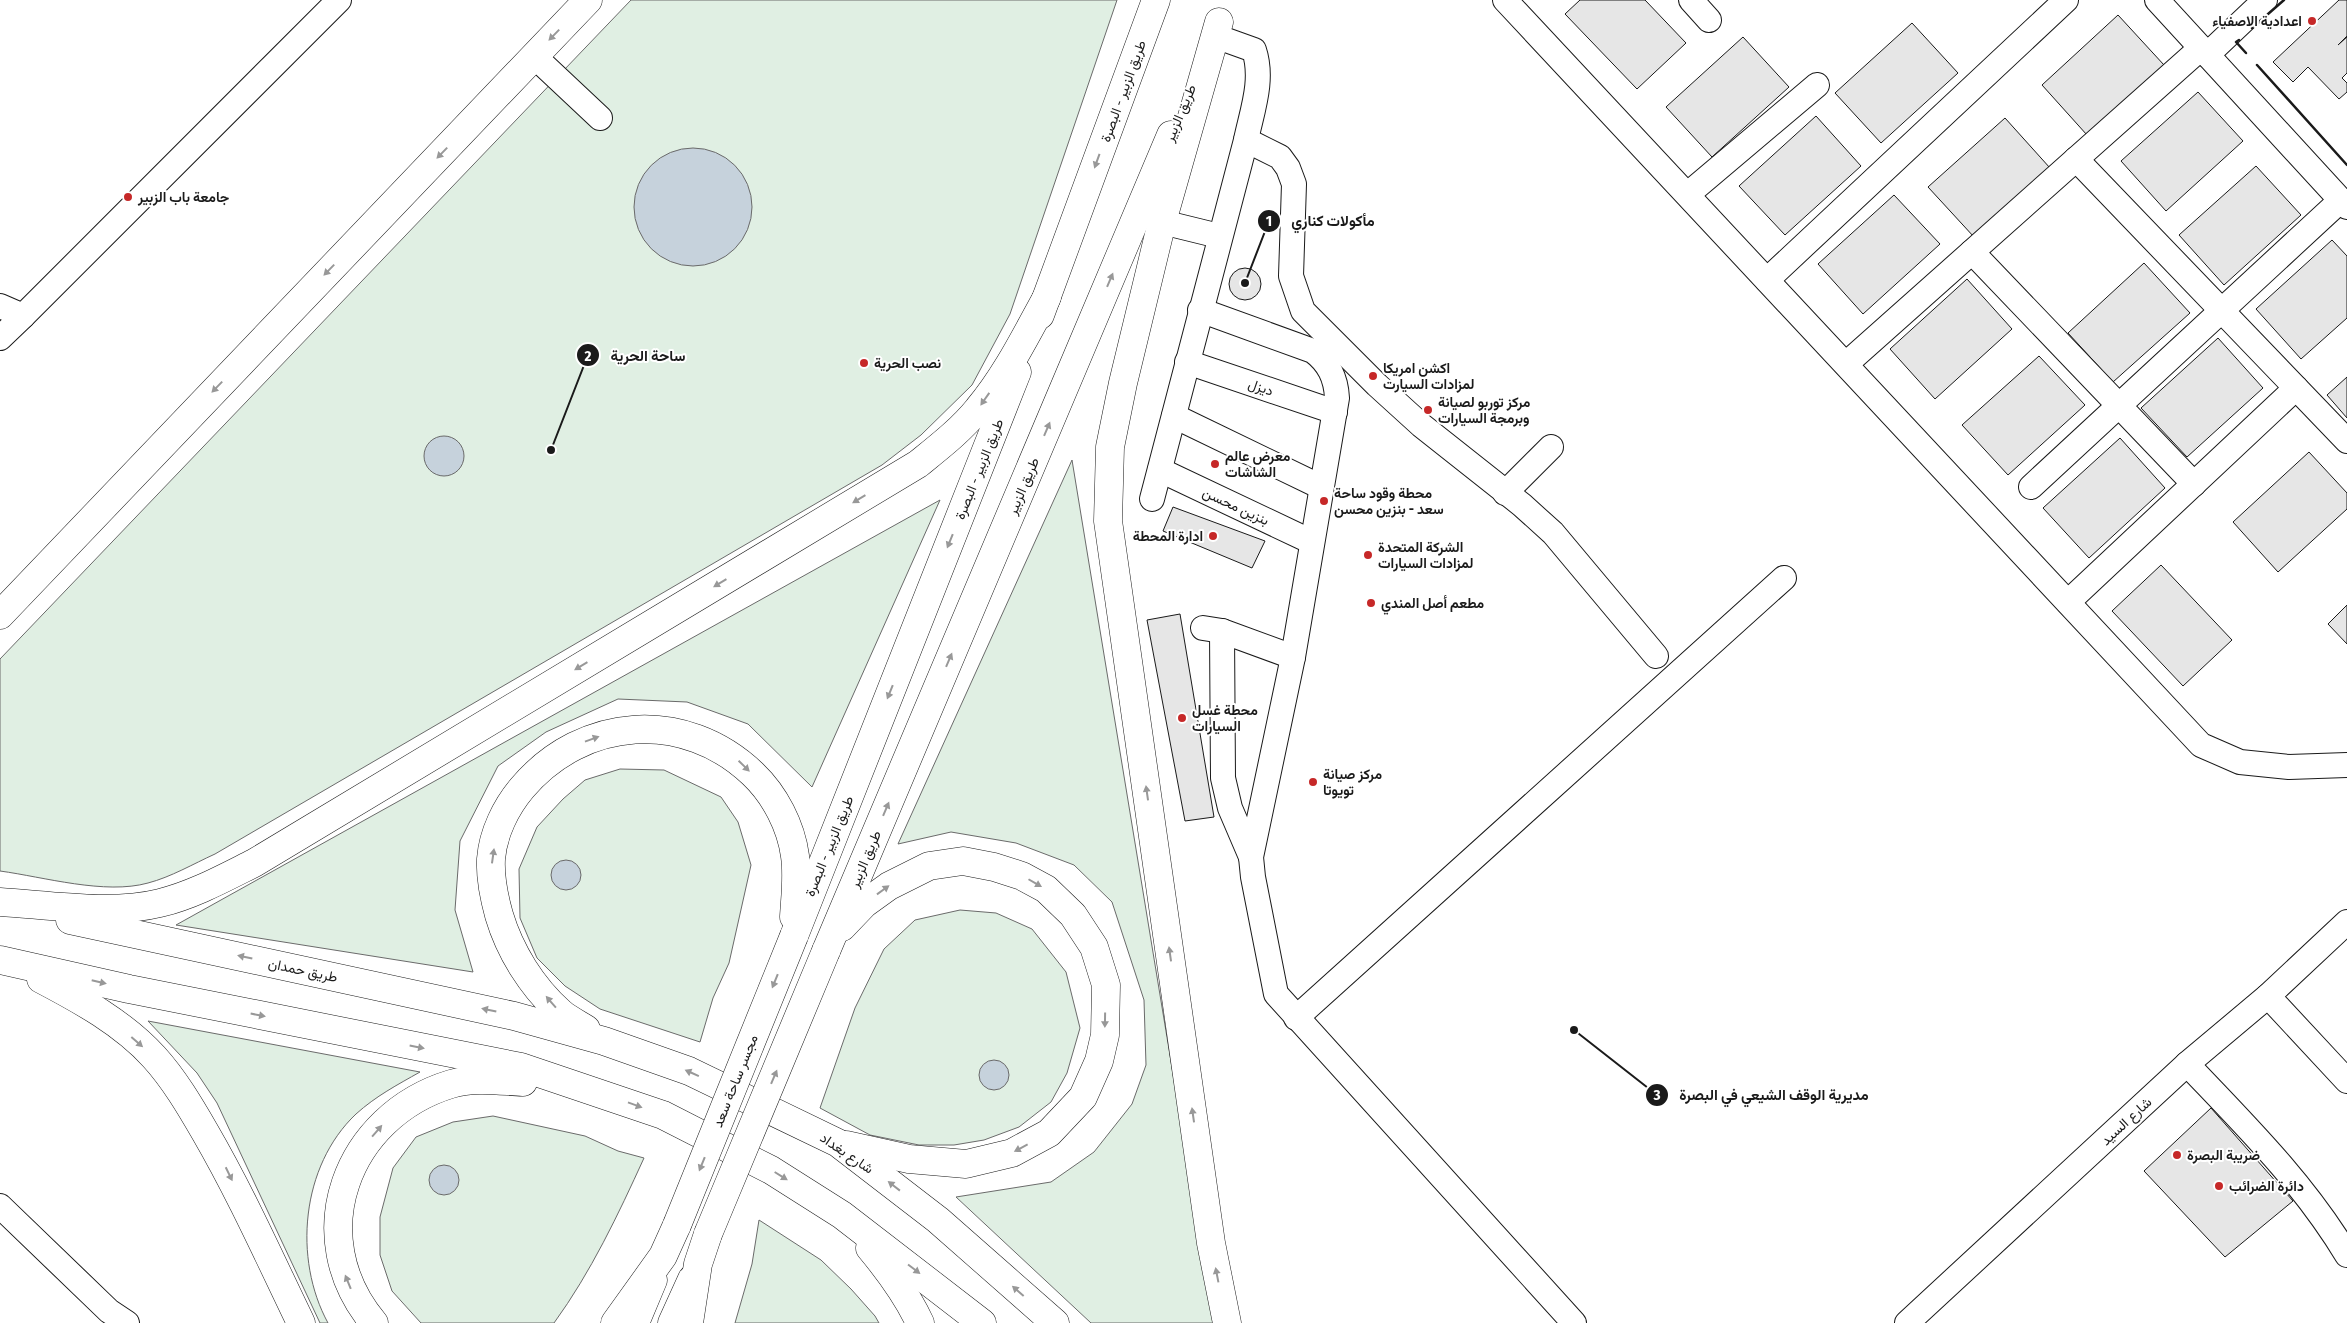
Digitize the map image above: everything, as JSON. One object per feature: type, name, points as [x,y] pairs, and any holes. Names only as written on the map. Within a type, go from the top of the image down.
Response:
[{"type":"main road","points":[[0,615],[588,0]]},
{"type":"main road","name":"طريق الزبير - البصرة","points":[[794,936],[1047,297],[1156,0]]},
{"type":"main road","points":[[1221,19],[1162,222],[1123,383],[1110,447],[1108,521],[1211,1243],[1227,1323]]},
{"type":"main road","name":"طريق الزبير","points":[[826,951],[1221,19]]},
{"type":"main road","points":[[0,904],[119,909],[159,903],[194,892],[254,862],[918,464],[949,439],[978,410],[1008,367],[1047,297]]},
{"type":"main road","points":[[604,1041],[561,1013],[525,971],[509,945],[493,893],[491,858],[500,822],[513,798],[531,777],[562,752],[595,736],[636,729],[668,731],[697,738],[735,757],[766,786],[786,822],[796,857],[794,936]]},
{"type":"main road","points":[[672,1323],[826,951],[846,922],[864,904],[889,886],[928,866],[963,861],[994,867],[1022,876],[1046,889],[1073,915],[1094,947],[1106,985],[1105,1035],[1099,1061],[1083,1097],[1049,1133],[1012,1152],[966,1164],[909,1159],[838,1143]]},
{"type":"main road","name":"طريق حمدان","points":[[0,904],[504,1014],[604,1041]]},
{"type":"main road","name":"مجسر ساحة سعد","points":[[663,1256],[794,936]]},
{"type":"main road","points":[[3,961],[129,989],[521,1068],[590,1089],[663,1115],[771,1170],[842,1215],[982,1323]]},
{"type":"main road","points":[[3,961],[73,996],[119,1026],[153,1056],[180,1089],[225,1165],[301,1323]]},
{"type":"main road","name":"شارع بغداد","points":[[604,1041],[689,1071],[838,1143],[938,1220],[1055,1323]]},
{"type":"main road","points":[[374,1323],[361,1307],[347,1281],[340,1250],[338,1221],[341,1196],[349,1170],[366,1144],[389,1118],[414,1100],[452,1084],[488,1080],[549,1083],[590,1089]]},
{"type":"main road","points":[[842,1215],[890,1271],[920,1323]]},
{"type":"main road","points":[[615,1323],[663,1256]]},
{"type":"main road","points":[[635,1323],[663,1256]]},
{"type":"main road","points":[[689,1323],[698,1264]]},
{"type":"street","points":[[0,338],[340,0]]},
{"type":"street","points":[[1505,0],[2202,745],[2240,762],[2289,767],[2347,765]]},
{"type":"street","points":[[1691,0],[1709,20]]},
{"type":"street","points":[[1767,280],[2066,0]]},
{"type":"street","points":[[2032,486],[2222,310],[2344,203],[2158,0]]},
{"type":"street","points":[[1846,364],[2076,159],[2265,0]]},
{"type":"street","points":[[1152,499],[1219,236],[1246,140],[1258,82],[1258,61],[1254,50],[1221,19]]},
{"type":"street","points":[[534,56],[600,118]]},
{"type":"street","points":[[1688,194],[1817,85]]},
{"type":"street","points":[[1246,140],[1280,157],[1288,168],[1294,184],[1291,276],[1303,311],[1421,425],[1505,494],[1522,505],[1553,533],[1656,656]]},
{"type":"street","points":[[2076,159],[2347,441]]},
{"type":"street","points":[[1162,222],[1219,236]]},
{"type":"street","points":[[1972,252],[2194,484]]},
{"type":"street","points":[[0,306],[23,316]]},
{"type":"street","points":[[1200,310],[1313,351],[1320,357],[1335,380],[1338,398],[1321,487],[1293,657],[1251,857],[1252,877],[1276,994],[1574,1323]]},
{"type":"street","name":"ديزل","points":[[1187,362],[1335,412]]},
{"type":"street","points":[[2068,602],[2296,388]]},
{"type":"street","points":[[1174,416],[1321,487]]},
{"type":"street","points":[[1505,494],[1551,447]]},
{"type":"street","name":"بنزين محسن","points":[[1160,470],[1312,542]]},
{"type":"street","points":[[1296,1018],[1784,578]]},
{"type":"street","points":[[1251,857],[1230,808],[1223,778],[1213,630],[1293,657]]},
{"type":"street","name":"شارع السيد","points":[[1907,1323],[2187,1064],[2268,996],[2347,922]]},
{"type":"street","points":[[2268,996],[2347,1081]]},
{"type":"street","points":[[2187,1064],[2293,1176],[2329,1224],[2347,1255]]},
{"type":"street","points":[[0,1206],[109,1311],[127,1323]]},
{"type":"green space","points":[[631,0],[1117,0],[1010,314],[972,385],[921,435],[882,465],[215,854],[165,877],[131,886],[113,887],[74,884],[0,871],[0,659]]},
{"type":"green space","points":[[1072,460],[1214,1323],[1091,1323],[956,1197],[1051,1182],[1094,1152],[1132,1104],[1146,1065],[1144,1000],[1112,902],[1074,865],[1016,843],[951,832],[898,844]]},
{"type":"green space","points":[[940,500],[812,787],[748,724],[687,702],[618,699],[546,732],[498,766],[460,841],[455,910],[473,972],[176,925]]},
{"type":"green space","points":[[620,769],[664,770],[721,797],[738,822],[751,865],[729,963],[713,998],[700,1042],[600,1009],[565,986],[537,958],[520,918],[519,869],[537,827],[563,799],[585,780]]},
{"type":"green space","points":[[960,910],[996,913],[1032,929],[1066,972],[1080,1028],[1067,1073],[1051,1102],[1019,1127],[984,1140],[954,1145],[919,1145],[870,1135],[820,1108],[855,1008],[884,949],[915,920]]},
{"type":"green space","points":[[148,1021],[420,1072],[379,1096],[356,1114],[338,1135],[324,1160],[314,1186],[308,1214],[307,1242],[310,1271],[317,1298],[328,1323],[320,1323],[217,1103],[197,1073]]},
{"type":"green space","points":[[493,1116],[585,1136],[618,1151],[644,1158],[614,1222],[592,1263],[554,1323],[421,1323],[392,1291],[380,1255],[380,1217],[393,1168],[416,1137],[453,1122]]},
{"type":"green space","points":[[759,1220],[821,1260],[851,1289],[879,1323],[735,1323],[752,1264]]},
{"type":"shaded area","points":[[693,148],[716,152],[735,165],[748,184],[752,207],[748,230],[735,249],[716,262],[693,266],[670,262],[651,249],[638,230],[634,207],[638,184],[651,165],[670,152]]},
{"type":"shaded area","points":[[448,436],[455,439],[461,445],[464,456],[463,464],[455,473],[448,476],[440,476],[433,473],[425,464],[424,452],[427,445],[436,437]]},
{"type":"shaded area","points":[[566,860],[577,864],[581,875],[577,886],[566,890],[555,886],[551,875],[555,864]]},
{"type":"shaded area","points":[[994,1060],[1005,1064],[1009,1075],[1005,1086],[994,1090],[983,1086],[979,1075],[983,1064]]},
{"type":"shaded area","points":[[444,1165],[455,1169],[459,1180],[455,1191],[444,1195],[433,1191],[429,1180],[433,1169]]},
{"type":"building","points":[[1580,0],[1645,0],[1686,43],[1637,89],[1565,14]]},
{"type":"building","points":[[2339,0],[2347,0],[2347,36],[2338,45],[2347,37],[2347,73],[2342,78],[2347,83],[2347,92],[2339,99],[2308,67],[2293,82],[2273,62]]},
{"type":"building","points":[[2118,15],[2164,65],[2087,135],[2042,85]]},
{"type":"building","points":[[1912,23],[1958,73],[1881,143],[1835,93]]},
{"type":"building","points":[[1743,37],[1789,87],[1712,157],[1666,107]]},
{"type":"building","points":[[2198,92],[2243,141],[2166,211],[2121,161]]},
{"type":"building","points":[[1816,116],[1861,166],[1785,235],[1739,186]]},
{"type":"building","points":[[2005,118],[2050,168],[1974,237],[1928,187]]},
{"type":"building","points":[[2256,166],[2301,215],[2224,285],[2179,235]]},
{"type":"building","points":[[1894,195],[1940,244],[1863,314],[1818,264]]},
{"type":"building","points":[[2332,240],[2347,256],[2347,318],[2301,359],[2256,309]]},
{"type":"building","points":[[2144,263],[2190,313],[2113,382],[2068,333]]},
{"type":"building","points":[[1245,268],[1251,269],[1256,273],[1260,278],[1260,290],[1256,295],[1251,299],[1245,300],[1239,299],[1234,295],[1230,290],[1229,284],[1230,278],[1234,273],[1239,269]]},
{"type":"building","points":[[1967,279],[2012,329],[1935,399],[1890,349]]},
{"type":"building","points":[[2218,338],[2263,388],[2187,457],[2141,408]]},
{"type":"building","points":[[2039,356],[2085,405],[2008,475],[1962,425]]},
{"type":"building","points":[[2347,377],[2347,418],[2327,395]]},
{"type":"building","points":[[2120,438],[2165,488],[2089,558],[2043,508]]},
{"type":"building","points":[[2309,452],[2347,493],[2347,509],[2278,572],[2233,522]]},
{"type":"building","name":"ادارة المحطة","points":[[1173,507],[1265,541],[1252,568],[1163,531]]},
{"type":"building","points":[[2161,565],[2232,640],[2183,686],[2112,611]]},
{"type":"building","points":[[2347,605],[2347,644],[2328,624]]},
{"type":"building","name":"محطة غسل السيارات","points":[[1180,614],[1214,817],[1185,821],[1147,620]]},
{"type":"building","name":"دائرة الضرائب","points":[[2211,1108],[2293,1201],[2225,1257],[2144,1171]]},
{"type":"wall","points":[[2252,28],[2284,0]]},
{"type":"wall","points":[[2239,40],[2236,42],[2246,53]]},
{"type":"wall","points":[[2257,65],[2347,165]]},
{"type":"place","name":"اعدادية الاصفياء","points":[[2312,21]]},
{"type":"place","name":"جامعة باب الزبير","points":[[128,197]]},
{"type":"place","name":"مأكولات كناري","points":[[1245,283]]},
{"type":"place","name":"نصب الحرية","points":[[864,363]]},
{"type":"place","name":"اكشن امريكا لمزادات السيارت","points":[[1373,376]]},
{"type":"place","name":"مركز توربو لصيانة وبرمجة السيارات","points":[[1428,410]]},
{"type":"place","name":"ساحة الحرية","points":[[551,450]]},
{"type":"place","name":"معرض عالم الشاشات","points":[[1215,464]]},
{"type":"place","name":"محطة وقود ساحة سعد - بنزين محسن","points":[[1324,501]]},
{"type":"place","name":"ادارة المحطة","points":[[1213,536]]},
{"type":"place","name":"الشركة المتحدة لمزادات السيارات","points":[[1368,555]]},
{"type":"place","name":"مطعم أصل المندي","points":[[1371,603]]},
{"type":"place","name":"محطة غسل السيارات","points":[[1182,718]]},
{"type":"place","name":"مركز صيانة تويوتا","points":[[1313,782]]},
{"type":"place","name":"مديرية الوقف الشيعي في البصرة","points":[[1574,1030]]},
{"type":"place","name":"ضريبة البصرة","points":[[2177,1155]]},
{"type":"place","name":"دائرة الضرائب","points":[[2219,1186]]}]
